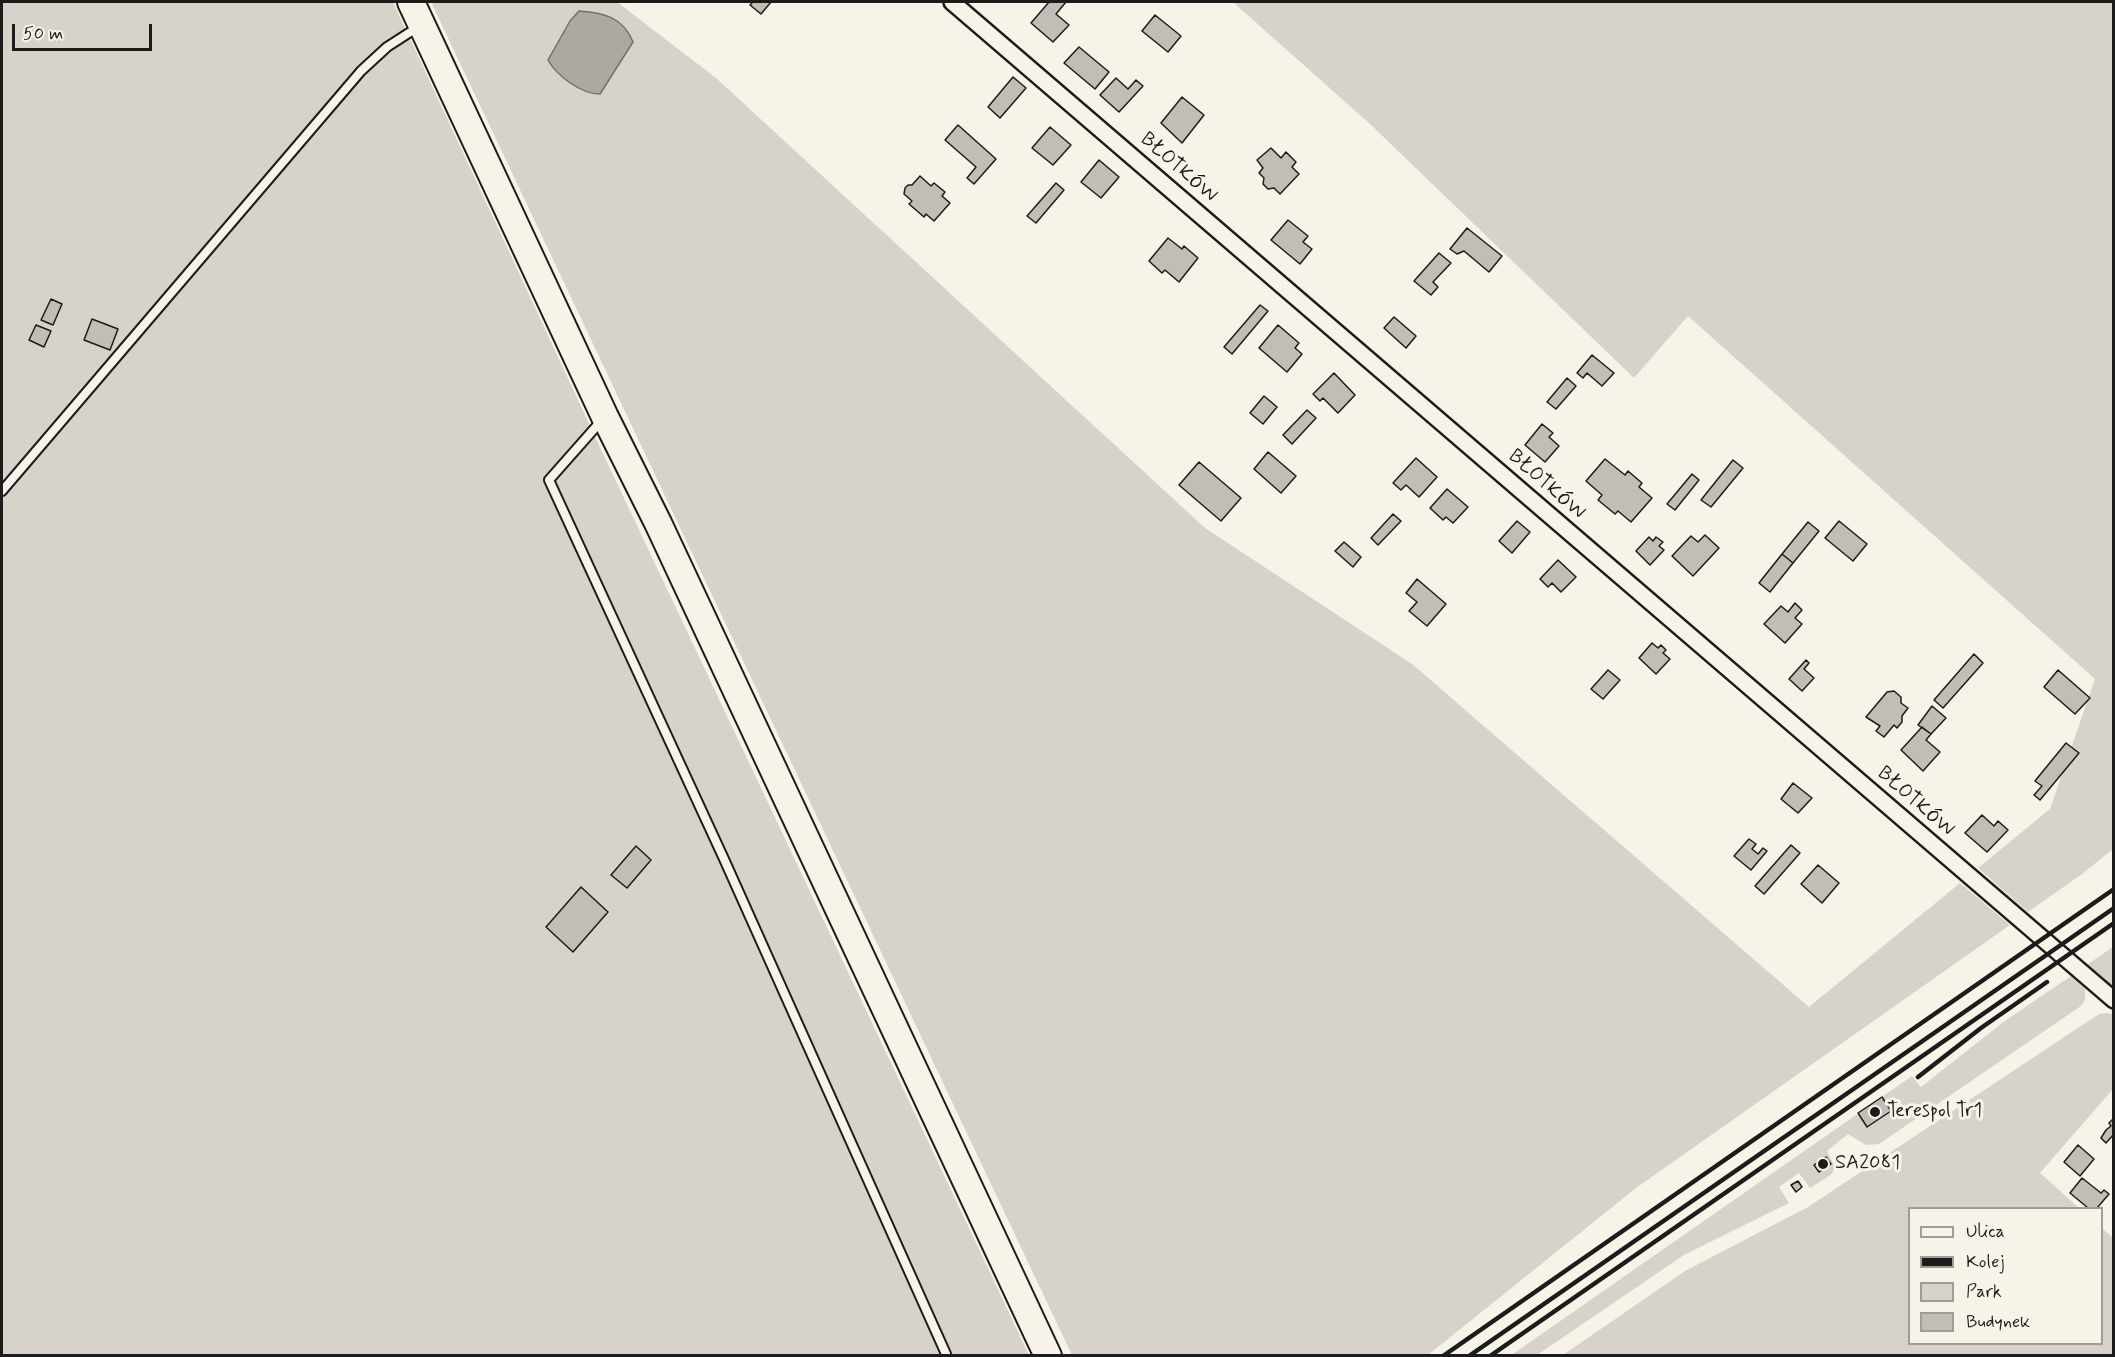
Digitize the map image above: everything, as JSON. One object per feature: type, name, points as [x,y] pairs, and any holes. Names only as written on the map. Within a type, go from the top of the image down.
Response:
[{"type":"highway","points":[[411,2],[1048,1356]]},
{"type":"street","name":"BŁOTKÓW","points":[[952,2],[2114,1000]]},
{"type":"lane","points":[[2,491],[361,71],[387,47],[422,25]]},
{"type":"lane","points":[[605,417],[549,480],[724,859],[946,1354]]},
{"type":"green space","points":[[2,2],[393,2],[598,443],[1029,1355],[2,1355]]},
{"type":"green space","points":[[436,2],[617,2],[716,78],[1205,528],[1412,664],[1809,1007],[1960,883],[2010,925],[1636,1188],[1428,1355],[1072,1355],[432,4]]},
{"type":"green space","points":[[1233,2],[2113,2],[2113,849],[2028,912],[1978,868],[2050,809],[2095,679],[1688,316],[1634,378],[1370,124]]},
{"type":"green space","points":[[2113,947],[2113,987],[2088,964]]},
{"type":"green space","points":[[2071,976],[2085,989],[2085,1000],[2081,1006],[1879,1144],[1866,1145],[1848,1134],[1827,1151],[1835,1167],[1832,1174],[1810,1188],[1799,1173],[1779,1187],[1789,1203],[1684,1255],[1537,1355],[1510,1356],[1912,1076],[1921,1087],[2002,1023]]},
{"type":"green space","points":[[2099,1014],[2113,1014],[2113,1089],[2040,1173],[2078,1207],[1908,1207],[1908,1345],[2103,1345],[2103,1229],[2113,1238],[2113,1355],[1563,1355],[1685,1271],[1808,1207]]},
{"type":"shaded area","points":[[579,11],[612,18],[624,27],[633,42],[600,94],[585,91],[570,83],[548,60],[570,21]]},
{"type":"building","points":[[753,2],[771,2],[761,14],[750,5]]},
{"type":"building","points":[[1049,2],[1066,2],[1056,14],[1069,25],[1053,42],[1031,23]]},
{"type":"building","points":[[1155,15],[1181,36],[1168,52],[1142,31]]},
{"type":"building","points":[[1079,47],[1109,72],[1095,89],[1064,63]]},
{"type":"building","points":[[1013,77],[1026,88],[1000,118],[988,107]]},
{"type":"building","points":[[1116,78],[1128,89],[1136,80],[1143,86],[1119,112],[1100,95]]},
{"type":"building","points":[[1182,97],[1204,115],[1182,143],[1161,123]]},
{"type":"building","points":[[958,125],[996,159],[974,184],[967,178],[976,167],[945,140]]},
{"type":"building","points":[[1050,127],[1071,145],[1053,165],[1032,148]]},
{"type":"building","points":[[1271,148],[1281,158],[1286,152],[1296,162],[1292,167],[1299,174],[1280,194],[1274,188],[1268,189],[1263,184],[1264,178],[1259,173],[1263,168],[1257,160]]},
{"type":"building","points":[[1099,160],[1119,177],[1101,198],[1081,182]]},
{"type":"building","points":[[920,176],[931,186],[934,183],[945,192],[942,196],[950,203],[934,221],[926,214],[924,217],[909,204],[912,201],[904,194],[905,188],[912,185]]},
{"type":"building","points":[[1056,183],[1064,190],[1036,223],[1027,216]]},
{"type":"building","points":[[1288,220],[1308,236],[1303,242],[1312,249],[1300,264],[1271,240]]},
{"type":"building","points":[[1467,228],[1502,256],[1489,272],[1464,251],[1457,254],[1450,249]]},
{"type":"building","points":[[1168,238],[1182,249],[1184,246],[1198,258],[1179,282],[1165,270],[1162,273],[1149,261]]},
{"type":"building","points":[[1439,253],[1451,263],[1433,282],[1438,287],[1431,295],[1414,281]]},
{"type":"building","points":[[51,299],[62,304],[53,325],[41,320]]},
{"type":"building","points":[[1260,305],[1268,311],[1232,354],[1224,347]]},
{"type":"building","points":[[1394,317],[1416,336],[1406,348],[1384,328]]},
{"type":"building","points":[[92,319],[118,329],[110,350],[84,340]]},
{"type":"building","points":[[36,325],[51,331],[44,347],[29,340]]},
{"type":"building","points":[[1278,325],[1299,343],[1295,348],[1302,354],[1287,372],[1259,348]]},
{"type":"building","points":[[1592,355],[1614,373],[1602,386],[1587,373],[1583,378],[1577,373]]},
{"type":"building","points":[[1334,373],[1355,395],[1338,413],[1323,398],[1320,401],[1313,394]]},
{"type":"building","points":[[1567,378],[1576,386],[1556,409],[1547,402]]},
{"type":"building","points":[[1264,396],[1277,407],[1263,424],[1250,413]]},
{"type":"building","points":[[1307,410],[1316,418],[1292,444],[1283,435]]},
{"type":"building","points":[[1542,424],[1553,433],[1549,437],[1559,446],[1545,462],[1525,445]]},
{"type":"building","points":[[1268,452],[1296,476],[1281,493],[1254,469]]},
{"type":"building","points":[[1416,458],[1437,477],[1419,497],[1406,485],[1401,490],[1393,483]]},
{"type":"building","points":[[1605,459],[1625,475],[1628,471],[1642,483],[1639,487],[1652,498],[1631,522],[1618,511],[1615,514],[1598,500],[1602,495],[1586,481]]},
{"type":"building","points":[[1733,460],[1743,468],[1711,507],[1701,500]]},
{"type":"building","points":[[1199,462],[1241,498],[1221,521],[1179,485]]},
{"type":"building","points":[[1692,474],[1699,480],[1675,510],[1667,504]]},
{"type":"building","points":[[1447,489],[1468,507],[1453,523],[1446,517],[1443,520],[1430,508]]},
{"type":"building","points":[[1393,514],[1401,521],[1378,545],[1371,538]]},
{"type":"building","points":[[1517,521],[1530,532],[1512,553],[1499,541]]},
{"type":"building","points":[[1839,521],[1867,544],[1853,561],[1825,538]]},
{"type":"building","points":[[1808,522],[1819,531],[1793,563],[1782,554]]},
{"type":"building","points":[[1705,535],[1719,548],[1693,576],[1672,556],[1691,536],[1698,542]]},
{"type":"building","points":[[1649,537],[1653,541],[1656,537],[1663,542],[1659,546],[1664,550],[1650,565],[1636,551]]},
{"type":"building","points":[[1344,542],[1361,557],[1353,567],[1335,551]]},
{"type":"building","points":[[1782,554],[1793,563],[1770,592],[1759,583]]},
{"type":"building","points":[[1558,560],[1576,577],[1561,592],[1552,583],[1548,587],[1540,579]]},
{"type":"building","points":[[1417,579],[1446,604],[1427,626],[1409,611],[1417,602],[1406,593]]},
{"type":"building","points":[[1795,603],[1802,610],[1795,618],[1802,624],[1785,643],[1764,624],[1781,606],[1788,612]]},
{"type":"building","points":[[1652,643],[1658,648],[1661,645],[1666,650],[1663,653],[1670,659],[1656,674],[1639,658]]},
{"type":"building","points":[[1974,654],[1983,663],[1943,708],[1934,700]]},
{"type":"building","points":[[1806,660],[1809,663],[1804,669],[1814,678],[1802,691],[1789,679]]},
{"type":"building","points":[[1608,670],[1620,680],[1603,699],[1591,689]]},
{"type":"building","points":[[2058,670],[2090,698],[2075,714],[2044,687]]},
{"type":"building","points":[[1894,691],[1901,697],[1901,703],[1908,708],[1902,716],[1902,722],[1897,728],[1894,725],[1884,737],[1876,731],[1880,726],[1866,717],[1887,692]]},
{"type":"building","points":[[1932,706],[1946,718],[1931,734],[1918,725]]},
{"type":"building","points":[[1922,727],[1931,734],[1926,740],[1940,752],[1923,771],[1901,750]]},
{"type":"building","points":[[2066,743],[2079,753],[2040,800],[2034,795],[2042,786],[2035,781]]},
{"type":"building","points":[[1793,783],[1812,798],[1798,813],[1781,799]]},
{"type":"building","points":[[1982,815],[1994,826],[1998,821],[2008,830],[1987,852],[1965,833]]},
{"type":"building","points":[[1749,839],[1756,844],[1752,849],[1758,854],[1763,848],[1767,851],[1751,870],[1734,856]]},
{"type":"building","points":[[1791,845],[1800,853],[1764,894],[1755,886]]},
{"type":"building","points":[[636,846],[651,860],[627,888],[611,875]]},
{"type":"building","points":[[1818,865],[1839,883],[1822,903],[1801,884]]},
{"type":"building","points":[[581,887],[608,912],[573,952],[546,927]]},
{"type":"building","name":"Terespol Tr1","points":[[1882,1097],[1891,1111],[1867,1127],[1858,1113]]},
{"type":"building","points":[[2114,1118],[2114,1134],[2106,1143],[2101,1138],[2111,1126],[2109,1123]]},
{"type":"building","points":[[2078,1145],[2094,1159],[2080,1176],[2064,1162]]},
{"type":"building","name":"SA2081","points":[[1826,1157],[1831,1164],[1819,1172],[1814,1165]]},
{"type":"building","points":[[2082,1178],[2101,1193],[2104,1190],[2109,1194],[2098,1207],[2087,1207],[2070,1193]]},
{"type":"building","points":[[1798,1181],[1802,1187],[1796,1192],[1791,1185]]},
{"type":"railway","points":[[1443,1356],[2114,889]]},
{"type":"railway","points":[[1469,1356],[2114,908]]},
{"type":"railway","points":[[1490,1356],[2114,923]]},
{"type":"railway","points":[[1918,1077],[1981,1028],[2047,982]]},
{"type":"place","name":"Terespol Tr1","points":[[1875,1112]]},
{"type":"place","name":"SA2081","points":[[1823,1164]]}]
